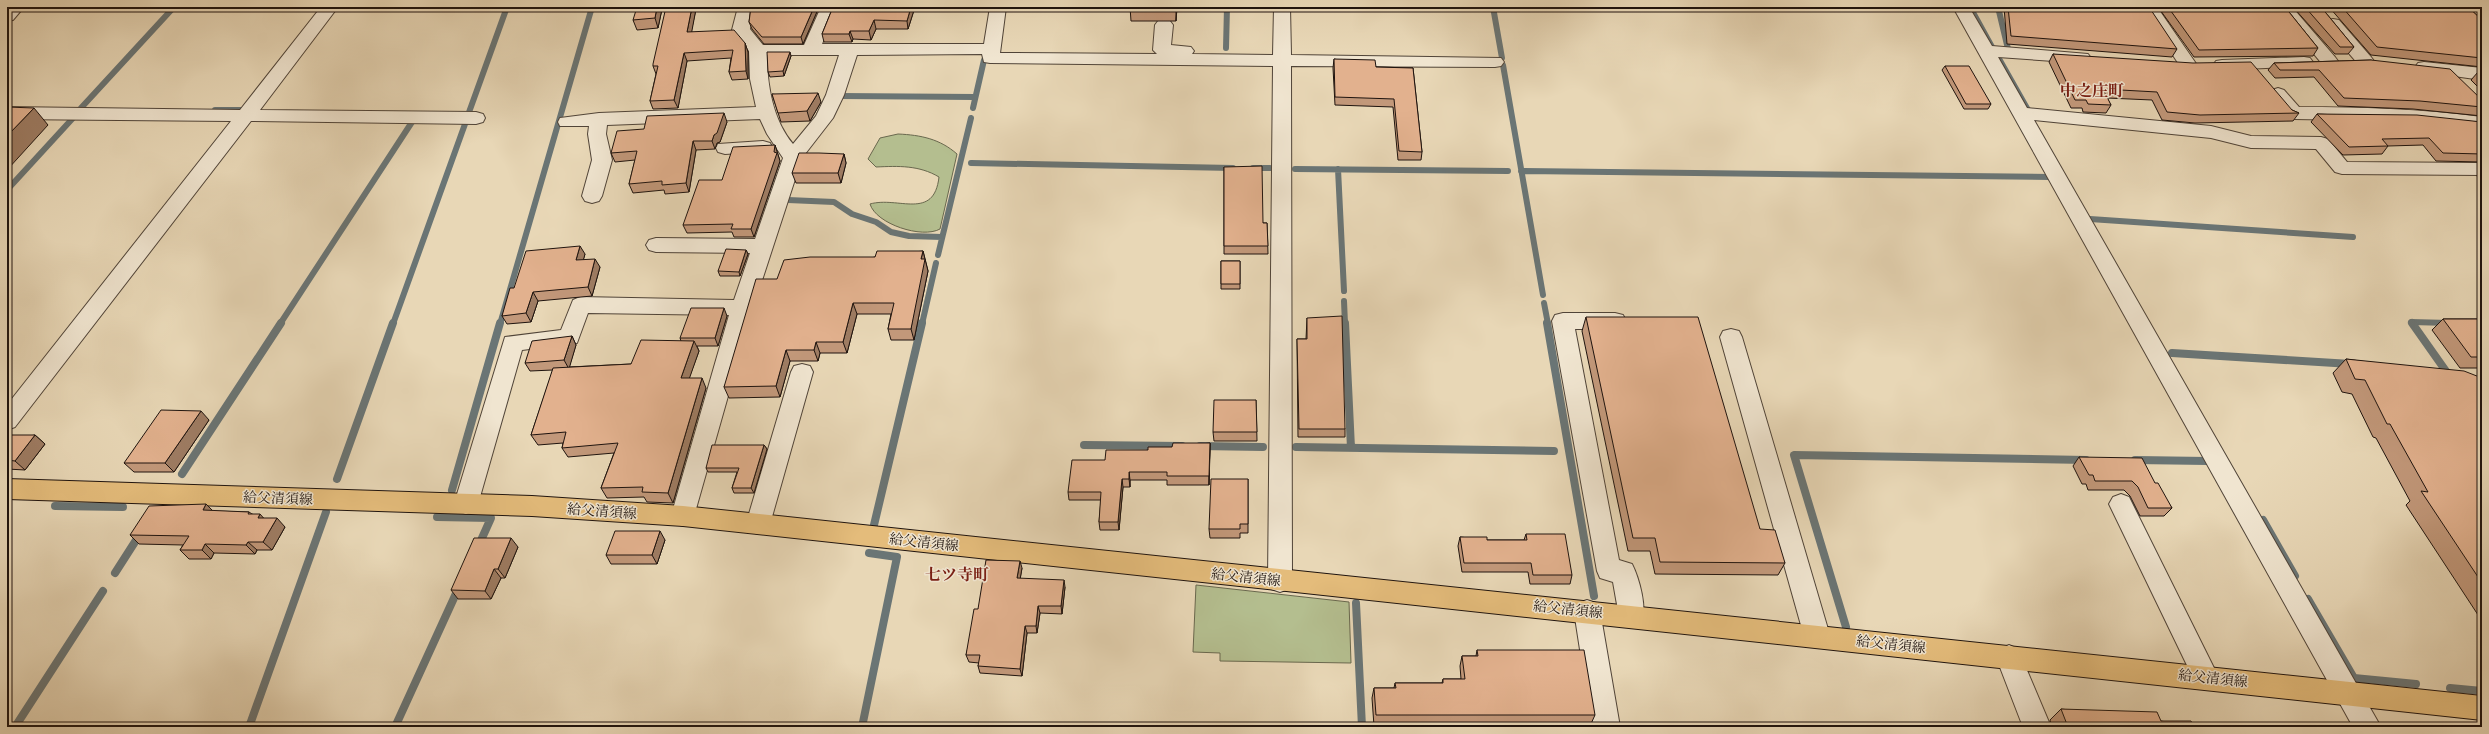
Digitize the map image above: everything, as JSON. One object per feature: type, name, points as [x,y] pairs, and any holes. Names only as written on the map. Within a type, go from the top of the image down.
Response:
[{"type":"main road","name":"給父清須線","points":[[7,489],[466,504],[683,516],[1280,581],[1587,611],[2482,708]]},
{"type":"street","points":[[7,16],[16,7]]},
{"type":"street","points":[[7,421],[330,7]]},
{"type":"street","points":[[746,7],[741,30],[758,50],[757,76],[767,113],[787,150]]},
{"type":"street","points":[[811,49],[829,7]]},
{"type":"street","points":[[998,7],[990,58],[1282,57],[1495,62]]},
{"type":"street","points":[[1280,581],[1282,7]]},
{"type":"street","points":[[1961,7],[2367,727]]},
{"type":"street","points":[[2149,7],[2188,65]]},
{"type":"street","points":[[2283,7],[2304,7]]},
{"type":"street","points":[[2283,7],[2329,61]]},
{"type":"street","points":[[2165,63],[2188,65],[2329,61],[2373,62],[2324,13]]},
{"type":"street","points":[[1164,25],[1162,50],[1282,57]]},
{"type":"street","points":[[758,50],[992,48]]},
{"type":"street","points":[[683,516],[742,308],[763,246],[787,150],[824,118],[835,95],[850,49]]},
{"type":"street","points":[[1985,51],[2102,59]]},
{"type":"street","points":[[2252,64],[2294,113],[2439,116],[2482,122]]},
{"type":"street","points":[[2410,66],[2482,74]]},
{"type":"street","points":[[2450,71],[2466,87]]},
{"type":"street","points":[[7,113],[476,118]]},
{"type":"street","points":[[567,122],[767,113]]},
{"type":"street","points":[[2020,113],[2211,132],[2251,142],[2321,143],[2342,168],[2482,169]]},
{"type":"street","points":[[592,196],[602,160],[597,134],[599,120]]},
{"type":"street","points":[[725,148],[776,146],[787,150]]},
{"type":"street","points":[[656,245],[763,246]]},
{"type":"street","points":[[466,504],[513,343],[570,337],[580,305],[742,308]]},
{"type":"street","points":[[1632,616],[1623,571],[1609,571],[1563,321],[1634,322]]},
{"type":"street","points":[[1731,336],[1818,636]]},
{"type":"street","points":[[758,524],[802,372]]},
{"type":"street","points":[[2121,504],[2206,678]]},
{"type":"street","points":[[1587,611],[1606,727]]},
{"type":"street","points":[[2009,657],[2037,727]]},
{"type":"green space","points":[[898,134],[915,135],[937,141],[957,154],[940,229],[932,232],[922,232],[900,228],[881,218],[870,204],[881,202],[913,204],[922,203],[930,199],[936,190],[939,177],[931,173],[908,167],[876,167],[868,159],[880,138]]},
{"type":"green space","points":[[1196,585],[1349,602],[1351,663],[1220,661],[1220,653],[1193,652]]},
{"type":"building","points":[[637,7],[657,7],[655,18],[633,20]]},
{"type":"building","points":[[666,7],[692,7],[687,32],[734,30],[745,43],[746,71],[729,72],[733,50],[684,53],[674,100],[650,101],[658,66],[653,66],[653,64]]},
{"type":"building","points":[[751,7],[814,7],[801,37],[762,37],[749,22]]},
{"type":"building","points":[[833,7],[911,7],[907,21],[874,20],[869,31],[850,31],[849,34],[822,34]]},
{"type":"building","points":[[2008,7],[2149,7],[2177,49],[2011,36]]},
{"type":"building","points":[[2168,7],[2285,7],[2318,48],[2199,50]]},
{"type":"building","points":[[2305,7],[2321,7],[2354,47],[2340,47]]},
{"type":"building","points":[[2342,7],[2468,7],[2482,20],[2482,58],[2377,47]]},
{"type":"building","points":[[767,52],[790,52],[783,71],[768,72]]},
{"type":"building","points":[[2053,54],[2193,63],[2251,62],[2292,110],[2299,113],[2200,115],[2167,112],[2157,92],[2103,89],[2111,105],[2088,104],[2086,100],[2075,100]]},
{"type":"building","points":[[1334,59],[1375,60],[1376,67],[1413,68],[1422,152],[1399,151],[1394,99],[1335,97]]},
{"type":"building","points":[[2371,60],[2450,69],[2482,100],[2482,107],[2420,101],[2344,98],[2319,70],[2280,70],[2274,63]]},
{"type":"building","points":[[1945,66],[1969,66],[1991,104],[1966,104]]},
{"type":"building","points":[[818,93],[807,111],[778,113],[772,94]]},
{"type":"building","points":[[7,107],[34,108],[7,136]]},
{"type":"building","points":[[724,113],[717,133],[714,135],[712,141],[693,141],[686,183],[662,185],[662,181],[629,184],[637,151],[611,153],[617,131],[644,129],[647,116]]},
{"type":"building","points":[[2317,114],[2417,115],[2482,122],[2482,154],[2443,153],[2429,138],[2382,139],[2388,146],[2349,147]]},
{"type":"building","points":[[775,145],[774,152],[777,153],[751,229],[731,229],[733,224],[683,225],[699,180],[722,180],[733,147]]},
{"type":"building","points":[[799,153],[844,154],[838,173],[792,173]]},
{"type":"building","points":[[1262,166],[1263,223],[1267,223],[1268,246],[1224,246],[1224,167]]},
{"type":"building","points":[[580,246],[576,260],[595,259],[588,287],[533,292],[526,313],[502,316],[510,288],[514,288],[526,251]]},
{"type":"building","points":[[726,249],[746,250],[739,272],[718,271]]},
{"type":"building","points":[[877,251],[923,251],[921,259],[925,259],[911,329],[888,329],[894,303],[853,303],[843,342],[816,342],[814,350],[786,350],[776,386],[724,387],[756,279],[777,279],[784,260],[810,257],[875,257]]},
{"type":"building","points":[[1221,261],[1240,261],[1240,284],[1221,284]]},
{"type":"building","points":[[691,308],[724,308],[715,338],[680,338]]},
{"type":"building","points":[[1342,316],[1345,429],[1299,429],[1297,339],[1307,339],[1307,318]]},
{"type":"building","points":[[1586,317],[1698,317],[1760,529],[1775,530],[1785,563],[1660,562],[1655,538],[1633,538]]},
{"type":"building","points":[[2443,319],[2482,319],[2482,357],[2471,357]]},
{"type":"building","points":[[572,336],[564,360],[525,363],[532,341]]},
{"type":"building","points":[[641,340],[694,341],[681,378],[702,378],[668,493],[642,492],[643,487],[601,488],[618,443],[562,448],[566,432],[531,435],[553,368],[631,364]]},
{"type":"building","points":[[2346,359],[2464,371],[2482,378],[2482,583],[2421,491],[2428,492],[2390,424],[2387,424],[2365,380],[2355,379]]},
{"type":"building","points":[[1214,400],[1256,400],[1257,432],[1213,432]]},
{"type":"building","points":[[161,410],[201,411],[165,463],[124,463]]},
{"type":"building","points":[[11,435],[35,435],[15,461],[7,460],[7,440]]},
{"type":"building","points":[[1173,443],[1210,443],[1209,476],[1167,476],[1167,472],[1129,472],[1129,479],[1122,479],[1118,522],[1099,522],[1101,492],[1068,492],[1072,460],[1105,460],[1106,450],[1148,450],[1148,447],[1172,447]]},
{"type":"building","points":[[712,445],[764,445],[751,488],[732,488],[739,468],[706,468]]},
{"type":"building","points":[[2079,457],[2142,458],[2155,483],[2158,483],[2172,508],[2148,508],[2138,487],[2132,481],[2095,481],[2093,475],[2089,475]]},
{"type":"building","points":[[1211,479],[1248,479],[1248,524],[1240,524],[1240,529],[1209,529]]},
{"type":"building","points":[[206,504],[203,510],[249,512],[248,514],[260,514],[258,518],[277,518],[263,542],[248,542],[246,545],[205,544],[202,550],[180,550],[189,536],[130,535],[149,506]]},
{"type":"building","points":[[615,531],[660,531],[652,555],[606,555]]},
{"type":"building","points":[[1526,534],[1565,534],[1572,575],[1533,575],[1531,563],[1464,563],[1460,537],[1487,537],[1487,540],[1527,540]]},
{"type":"building","points":[[474,538],[511,538],[498,569],[494,569],[485,591],[451,590]]},
{"type":"building","points":[[986,560],[1020,561],[1017,578],[1064,580],[1061,606],[1038,606],[1036,626],[1025,626],[1020,669],[978,666],[980,655],[966,655],[974,609],[978,609]]},
{"type":"building","points":[[1477,650],[1584,650],[1595,715],[1376,715],[1374,688],[1396,688],[1395,683],[1443,683],[1443,679],[1465,679],[1462,656],[1478,656]]},
{"type":"building","points":[[2061,709],[2157,712],[2161,721],[2191,721],[2194,727],[2068,727]]},
{"type":"waterway","points":[[81,108],[174,7]]},
{"type":"waterway","points":[[468,115],[507,7]]},
{"type":"waterway","points":[[500,324],[592,7]]},
{"type":"waterway","points":[[1226,48],[1227,7]]},
{"type":"waterway","points":[[1493,7],[1502,58]]},
{"type":"waterway","points":[[1970,7],[1992,47]]},
{"type":"waterway","points":[[1998,7],[2008,49]]},
{"type":"waterway","points":[[1998,57],[2028,110]]},
{"type":"waterway","points":[[973,108],[984,60]]},
{"type":"waterway","points":[[1503,65],[1521,171]]},
{"type":"waterway","points":[[840,96],[975,97]]},
{"type":"waterway","points":[[215,110],[241,110]]},
{"type":"waterway","points":[[7,190],[73,118]]},
{"type":"waterway","points":[[938,255],[971,118]]},
{"type":"waterway","points":[[280,324],[412,122]]},
{"type":"waterway","points":[[393,324],[465,124]]},
{"type":"waterway","points":[[971,163],[1233,168]]},
{"type":"waterway","points":[[1253,168],[1270,168]]},
{"type":"waterway","points":[[1295,169],[1338,169]]},
{"type":"waterway","points":[[1338,169],[1508,171]]},
{"type":"waterway","points":[[1338,169],[1344,291]]},
{"type":"waterway","points":[[1521,171],[2050,177]]},
{"type":"waterway","points":[[1521,171],[1543,295]]},
{"type":"waterway","points":[[788,200],[834,202],[852,214],[876,222],[891,232],[909,236],[942,237]]},
{"type":"waterway","points":[[2090,219],[2353,237]]},
{"type":"waterway","points":[[922,324],[936,263]]},
{"type":"waterway","points":[[1344,301],[1345,324]]},
{"type":"waterway","points":[[1544,303],[1548,324]]},
{"type":"waterway","points":[[2412,323],[2411,322],[2450,323]]},
{"type":"waterway","points":[[182,474],[281,323]]},
{"type":"waterway","points":[[337,479],[393,323]]},
{"type":"waterway","points":[[452,490],[500,323]]},
{"type":"waterway","points":[[874,525],[922,323]]},
{"type":"waterway","points":[[1345,323],[1351,448]]},
{"type":"waterway","points":[[1547,323],[1594,596]]},
{"type":"waterway","points":[[2412,323],[2448,374],[2446,374]]},
{"type":"waterway","points":[[2172,353],[2351,364]]},
{"type":"waterway","points":[[1084,445],[1182,446]]},
{"type":"waterway","points":[[1200,446],[1263,447]]},
{"type":"waterway","points":[[1296,447],[1351,448]]},
{"type":"waterway","points":[[1351,448],[1554,451]]},
{"type":"waterway","points":[[1846,627],[1794,455],[2086,460]]},
{"type":"waterway","points":[[2135,460],[2208,461]]},
{"type":"waterway","points":[[55,506],[123,507]]},
{"type":"waterway","points":[[249,727],[326,512]]},
{"type":"waterway","points":[[437,517],[491,518],[478,547]]},
{"type":"waterway","points":[[2263,520],[2295,576]]},
{"type":"waterway","points":[[115,573],[140,534]]},
{"type":"waterway","points":[[862,727],[897,557],[869,553]]},
{"type":"waterway","points":[[395,727],[459,587]]},
{"type":"waterway","points":[[15,727],[103,591]]},
{"type":"waterway","points":[[2308,599],[2354,678],[2416,684]]},
{"type":"waterway","points":[[1356,603],[1362,727]]},
{"type":"waterway","points":[[2450,688],[2482,691]]},
{"type":"district","name":"中之庄町","points":[[2092,90]]},
{"type":"district","name":"七ツ寺町","points":[[957,574]]}]
